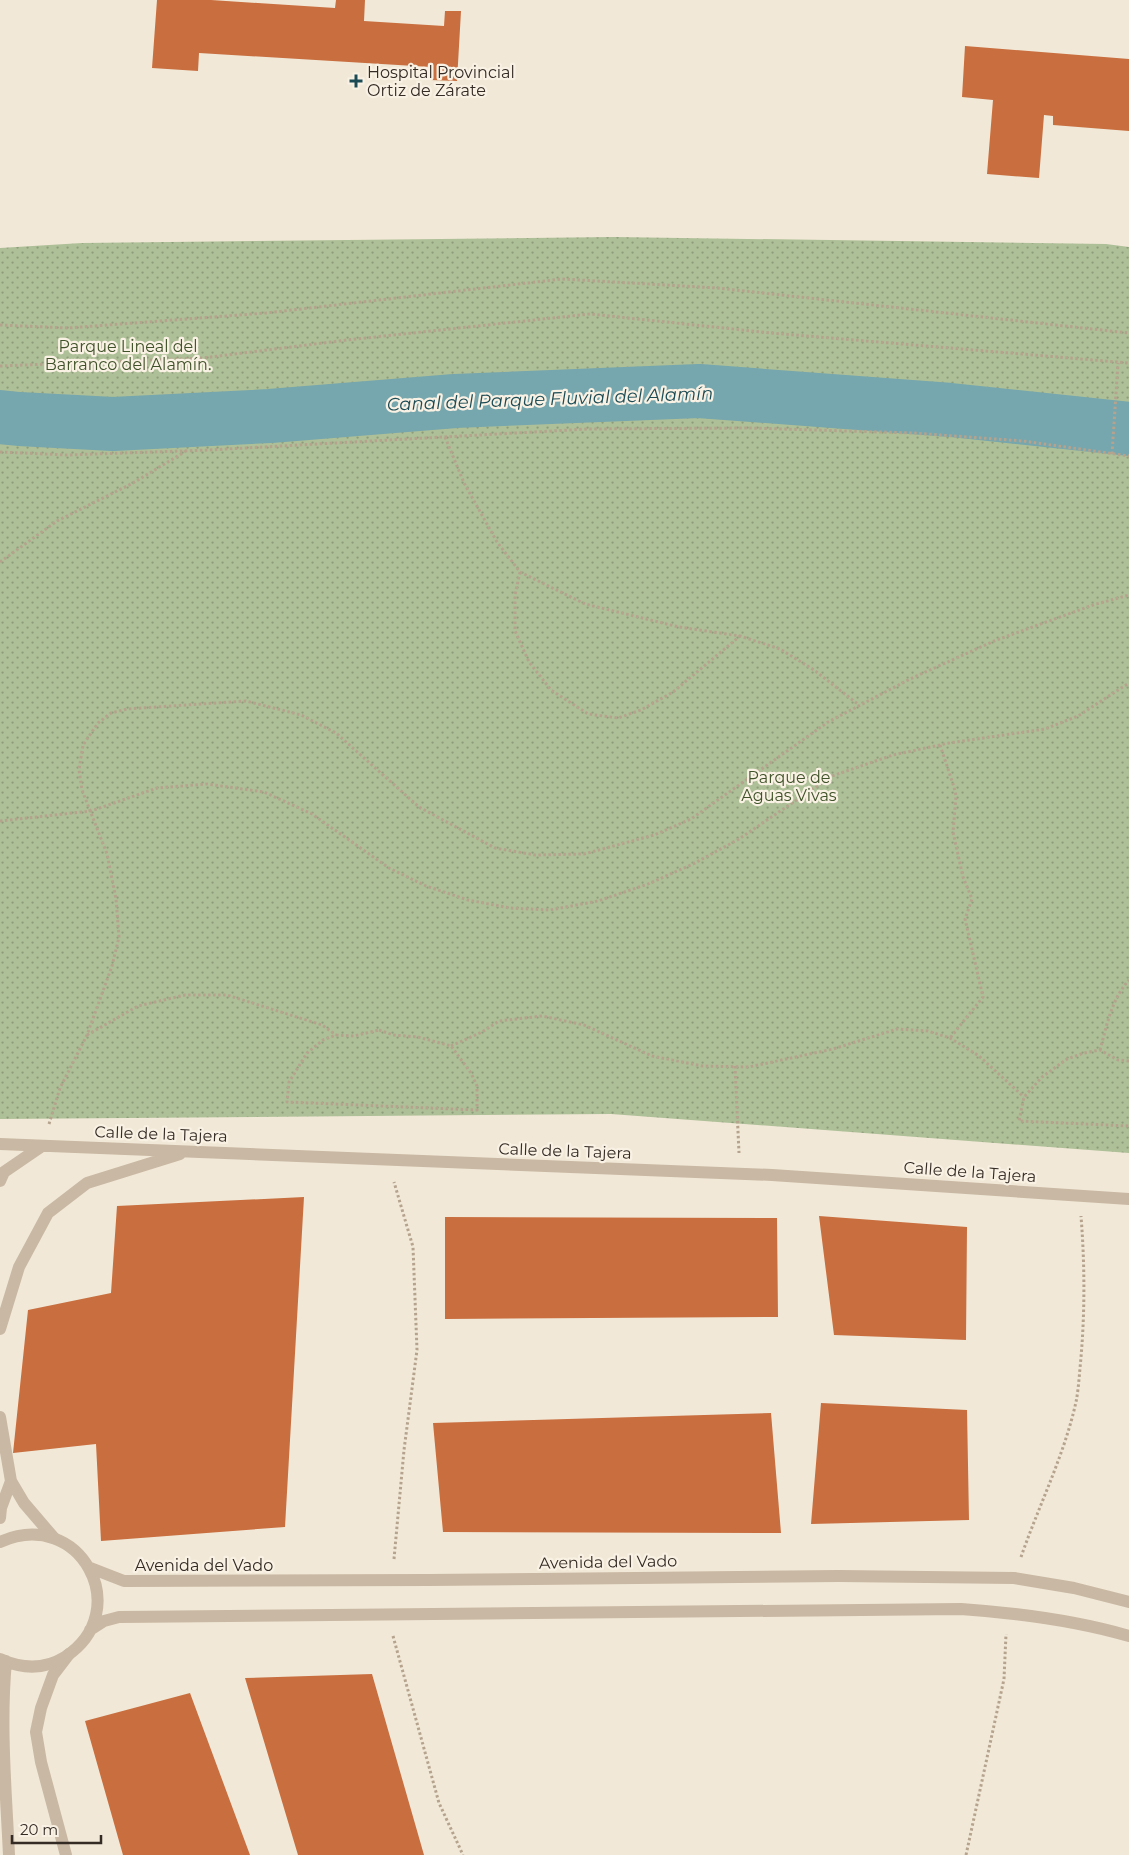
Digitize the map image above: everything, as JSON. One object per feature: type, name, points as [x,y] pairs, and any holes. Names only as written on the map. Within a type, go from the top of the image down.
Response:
[{"type":"street","name":"Calle de la Tajera","points":[[0,1144],[741,1174],[1129,1199]]},
{"type":"street","points":[[0,1181],[4,1172],[42,1146]]},
{"type":"street","points":[[0,1329],[19,1267],[48,1213],[87,1183],[188,1152]]},
{"type":"street","points":[[0,1417],[11,1481],[24,1503],[54,1538]]},
{"type":"street","points":[[0,1518],[1,1508],[11,1481]]},
{"type":"street","points":[[0,1542],[14,1536],[36,1534],[54,1538],[76,1551],[88,1566],[97,1590],[97,1613],[90,1630],[74,1651],[56,1663],[34,1667],[13,1665],[3,1660],[3,1786],[9,1855]]},
{"type":"street","name":"Avenida del Vado","points":[[88,1566],[124,1581],[830,1576],[1014,1578],[1074,1588],[1129,1602]]},
{"type":"street","points":[[90,1630],[104,1621],[119,1617],[952,1609],[1007,1612],[1055,1619],[1129,1636]]},
{"type":"street","points":[[66,1855],[36,1732],[41,1708],[53,1675],[69,1654]]},
{"type":"path","points":[[0,326],[68,328],[266,313],[562,279],[716,288],[1129,333]]},
{"type":"path","points":[[0,366],[204,358],[357,339],[590,314],[771,334],[1129,363]]},
{"type":"path","points":[[1112,454],[1118,363]]},
{"type":"path","points":[[0,452],[67,455],[588,429],[750,428],[913,433],[1023,440],[1129,456]]},
{"type":"path","points":[[446,437],[464,483],[487,525],[497,542],[520,572],[585,604],[680,627],[740,636],[780,649],[814,670],[859,705]]},
{"type":"path","points":[[0,562],[57,522],[133,483],[187,450]]},
{"type":"path","points":[[520,572],[515,595],[515,631],[529,662],[551,690],[588,714],[618,718],[641,710],[673,692],[740,636]]},
{"type":"path","points":[[42,1146],[60,1088],[86,1035],[112,966],[118,937],[116,899],[107,854],[82,790],[79,770],[83,745],[98,723],[112,713],[127,709],[246,701],[302,715],[336,733],[419,807],[495,848],[535,856],[584,854],[654,836],[691,819],[828,722],[910,679],[994,641],[1093,605],[1129,595]]},
{"type":"path","points":[[0,821],[91,811],[157,788],[207,784],[264,792],[312,814],[389,868],[426,886],[468,900],[510,908],[550,910],[598,902],[648,884],[693,864],[739,839],[832,776],[893,755],[1045,729],[1078,716],[1129,683]]},
{"type":"path","points":[[940,746],[956,796],[953,832],[963,877],[972,899],[965,919],[983,996],[950,1038]]},
{"type":"path","points":[[1100,1050],[1111,1007],[1122,987],[1129,980]]},
{"type":"path","points":[[86,1035],[138,1006],[185,995],[227,995],[322,1025],[336,1035]]},
{"type":"path","points":[[451,1046],[482,1032],[500,1021],[542,1016],[584,1025],[652,1056],[702,1066],[749,1066],[833,1050],[897,1029],[928,1031],[950,1038],[979,1056],[1024,1097]]},
{"type":"path","points":[[379,1030],[393,1035],[418,1037],[451,1046],[471,1072],[477,1086],[477,1110],[287,1102],[289,1082],[307,1053],[323,1040],[336,1035],[354,1036],[379,1030]]},
{"type":"path","points":[[1129,1061],[1118,1060],[1100,1050],[1067,1059],[1042,1077],[1024,1097],[1019,1121],[1129,1126]]},
{"type":"path","points":[[735,1066],[741,1174]]},
{"type":"path","points":[[388,1160],[413,1247],[417,1350],[404,1450],[392,1580]]},
{"type":"path","points":[[1014,1578],[1032,1526],[1054,1474],[1076,1402],[1082,1349],[1085,1266],[1079,1195]]},
{"type":"path","points":[[966,1855],[1004,1679],[1007,1612]]},
{"type":"path","points":[[386,1614],[440,1804],[463,1855]]},
{"type":"green space","name":"Parque de Aguas Vivas","points":[[614,237],[1106,244],[1129,247],[1129,1153],[611,1114],[0,1119],[0,248],[82,243]]},
{"type":"building","points":[[157,0],[211,0],[335,8],[336,0],[365,0],[364,21],[444,26],[445,11],[461,11],[457,81],[430,80],[431,67],[199,53],[198,71],[152,68]]},
{"type":"building","points":[[965,46],[1129,59],[1129,131],[1053,125],[1053,116],[1044,115],[1039,178],[987,174],[993,100],[962,97]]},
{"type":"building","points":[[304,1197],[285,1527],[101,1541],[96,1444],[13,1453],[28,1310],[111,1293],[117,1206]]},
{"type":"building","points":[[819,1216],[967,1227],[966,1340],[834,1335]]},
{"type":"building","points":[[445,1217],[777,1218],[778,1317],[445,1319]]},
{"type":"building","points":[[821,1403],[967,1410],[969,1520],[811,1524]]},
{"type":"building","points":[[771,1413],[781,1533],[443,1532],[433,1423]]},
{"type":"building","points":[[372,1674],[424,1855],[298,1855],[245,1678]]},
{"type":"building","points":[[190,1693],[250,1855],[123,1855],[85,1721]]},
{"type":"waterway","name":"Canal del Parque Fluvial del Alamín","points":[[0,417],[113,424],[270,416],[455,401],[699,391],[951,410],[1129,429]]},
{"type":"place","name":"Hospital Provincial Ortiz de Zárate","points":[[356,81]]},
{"type":"park label","name":"Parque Lineal del Barranco del Alamín.","points":[[128,355]]}]
